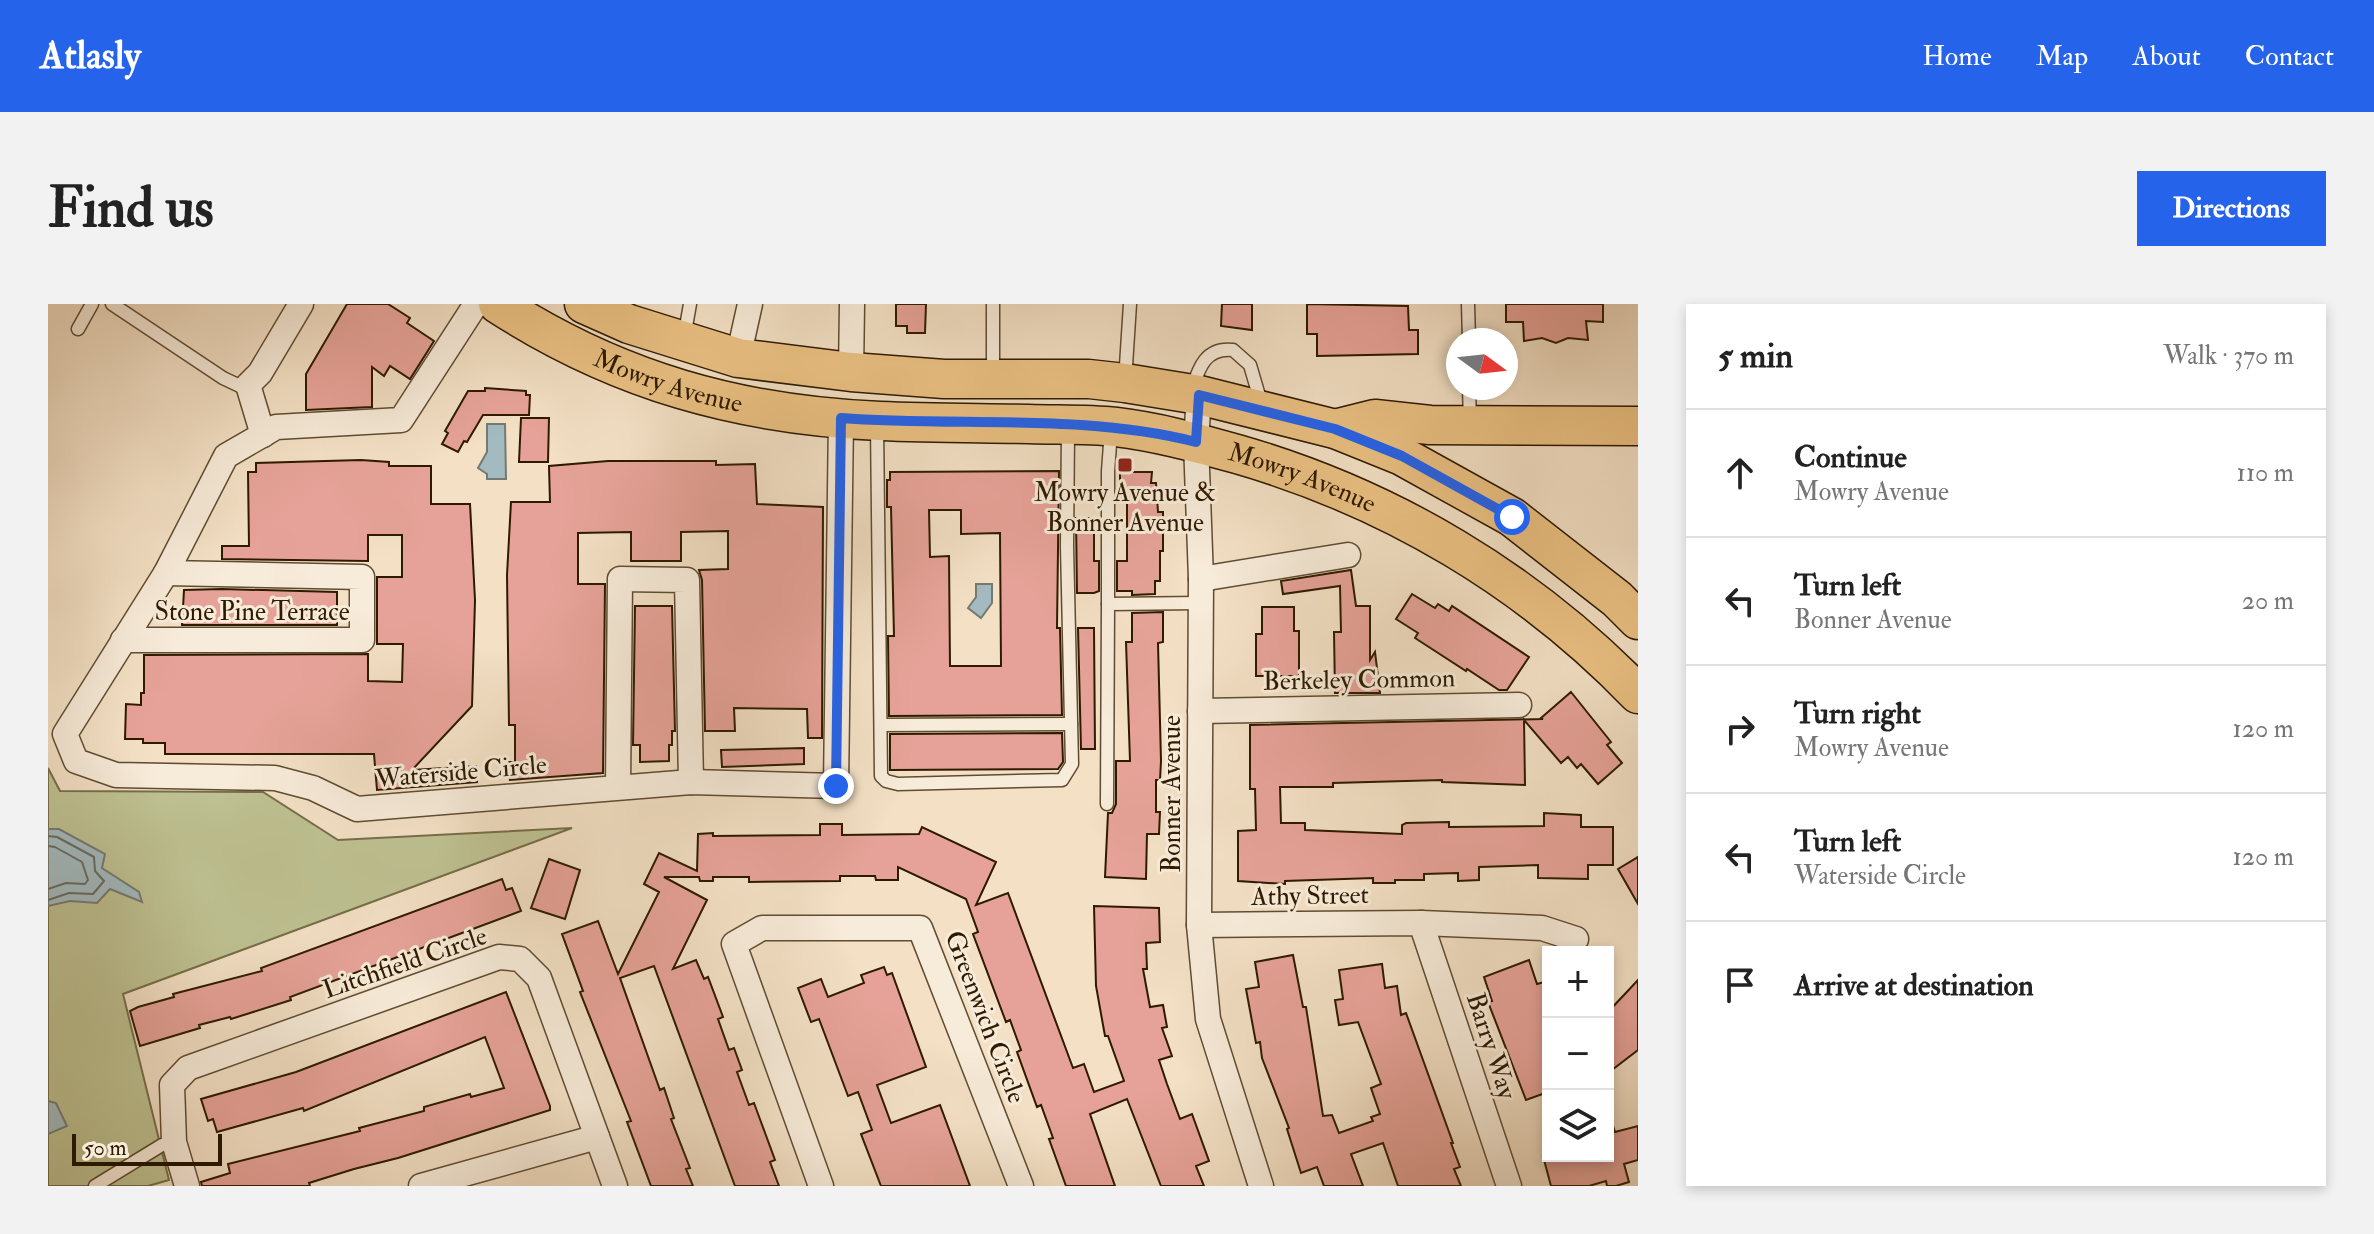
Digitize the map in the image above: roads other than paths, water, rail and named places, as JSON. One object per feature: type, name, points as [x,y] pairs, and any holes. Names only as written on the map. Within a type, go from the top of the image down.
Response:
[{"type":"main road","name":"Mowry Avenue","points":[[498,304],[539,330],[597,360],[660,385],[754,406],[859,419],[1111,427],[1196,442],[1319,481],[1391,512],[1488,568],[1594,651],[1638,694]]},
{"type":"main road","name":"Mowry Avenue","points":[[584,304],[629,324],[738,358],[851,372],[944,379],[1089,379],[1125,383],[1195,394],[1335,429],[1402,456],[1512,517],[1633,606]]},
{"type":"main road","name":"Mowry Avenue","points":[[1335,429],[1375,419],[1430,425],[1469,406],[1638,426]]},
{"type":"main road","points":[[1594,651],[1633,606]]},
{"type":"street","points":[[270,431],[254,379],[301,304]]},
{"type":"street","name":"Waterside Circle","points":[[476,304],[401,420],[270,431],[226,456],[166,573],[65,734],[76,761],[116,775],[275,778],[313,788],[357,809],[691,782],[836,786],[859,419]]},
{"type":"street","points":[[738,358],[750,304]]},
{"type":"street","points":[[851,372],[852,304]]},
{"type":"street","name":"Bonner Avenue","points":[[1195,394],[1201,591],[1199,925],[1208,1019],[1261,1186]]},
{"type":"street","points":[[1201,591],[1348,555]]},
{"type":"street","name":"Stone Pine Terrace","points":[[123,640],[362,640],[362,577],[166,573]]},
{"type":"street","points":[[618,786],[620,579],[687,580],[691,782]]},
{"type":"street","name":"Berkeley Common","points":[[1200,711],[1519,705]]},
{"type":"street","name":"Athy Street","points":[[1199,925],[1421,923],[1542,928],[1576,939]]},
{"type":"street","name":"Barry Way","points":[[1421,923],[1509,1186]]},
{"type":"street","name":"Greenwich Circle","points":[[821,1186],[734,944],[762,928],[920,928],[1021,1186]]},
{"type":"street","name":"Litchfield Circle","points":[[174,1142],[172,1085],[188,1068],[499,957],[520,959],[539,978],[615,1186]]},
{"type":"street","points":[[421,1186],[597,1137]]},
{"type":"street","points":[[174,1142],[187,1186]]},
{"type":"lane","points":[[78,329],[92,304]]},
{"type":"lane","points":[[112,304],[223,378],[242,387],[254,379]]},
{"type":"lane","points":[[683,341],[690,304]]},
{"type":"lane","points":[[993,379],[993,304],[1008,304]]},
{"type":"lane","points":[[1125,383],[1130,304]]},
{"type":"lane","points":[[1468,304],[1469,328]]},
{"type":"lane","points":[[1195,394],[1201,364],[1208,355],[1217,350],[1233,350],[1250,365],[1263,409]]},
{"type":"lane","points":[[859,419],[881,725],[881,776],[898,784],[1062,780],[1069,772],[1072,764],[1067,546],[1068,424]]},
{"type":"lane","points":[[1107,804],[1108,471],[1111,427]]},
{"type":"lane","points":[[1108,604],[1201,591]]},
{"type":"lane","points":[[881,725],[1071,724]]},
{"type":"lane","points":[[95,1186],[162,1145],[174,1142]]},
{"type":"water","points":[[487,424],[505,424],[506,479],[487,479],[487,474],[478,468],[487,452]]},
{"type":"water","points":[[976,584],[992,584],[992,603],[981,618],[968,608],[976,597]]},
{"type":"water","points":[[48,829],[59,829],[105,854],[102,868],[139,892],[142,902],[110,889],[97,903],[70,901],[48,906]]},
{"type":"water","points":[[48,1101],[56,1103],[67,1126],[48,1134]]},
{"type":"place","name":"Mowry Avenue & Bonner Avenue","points":[[1125,465]]}]
